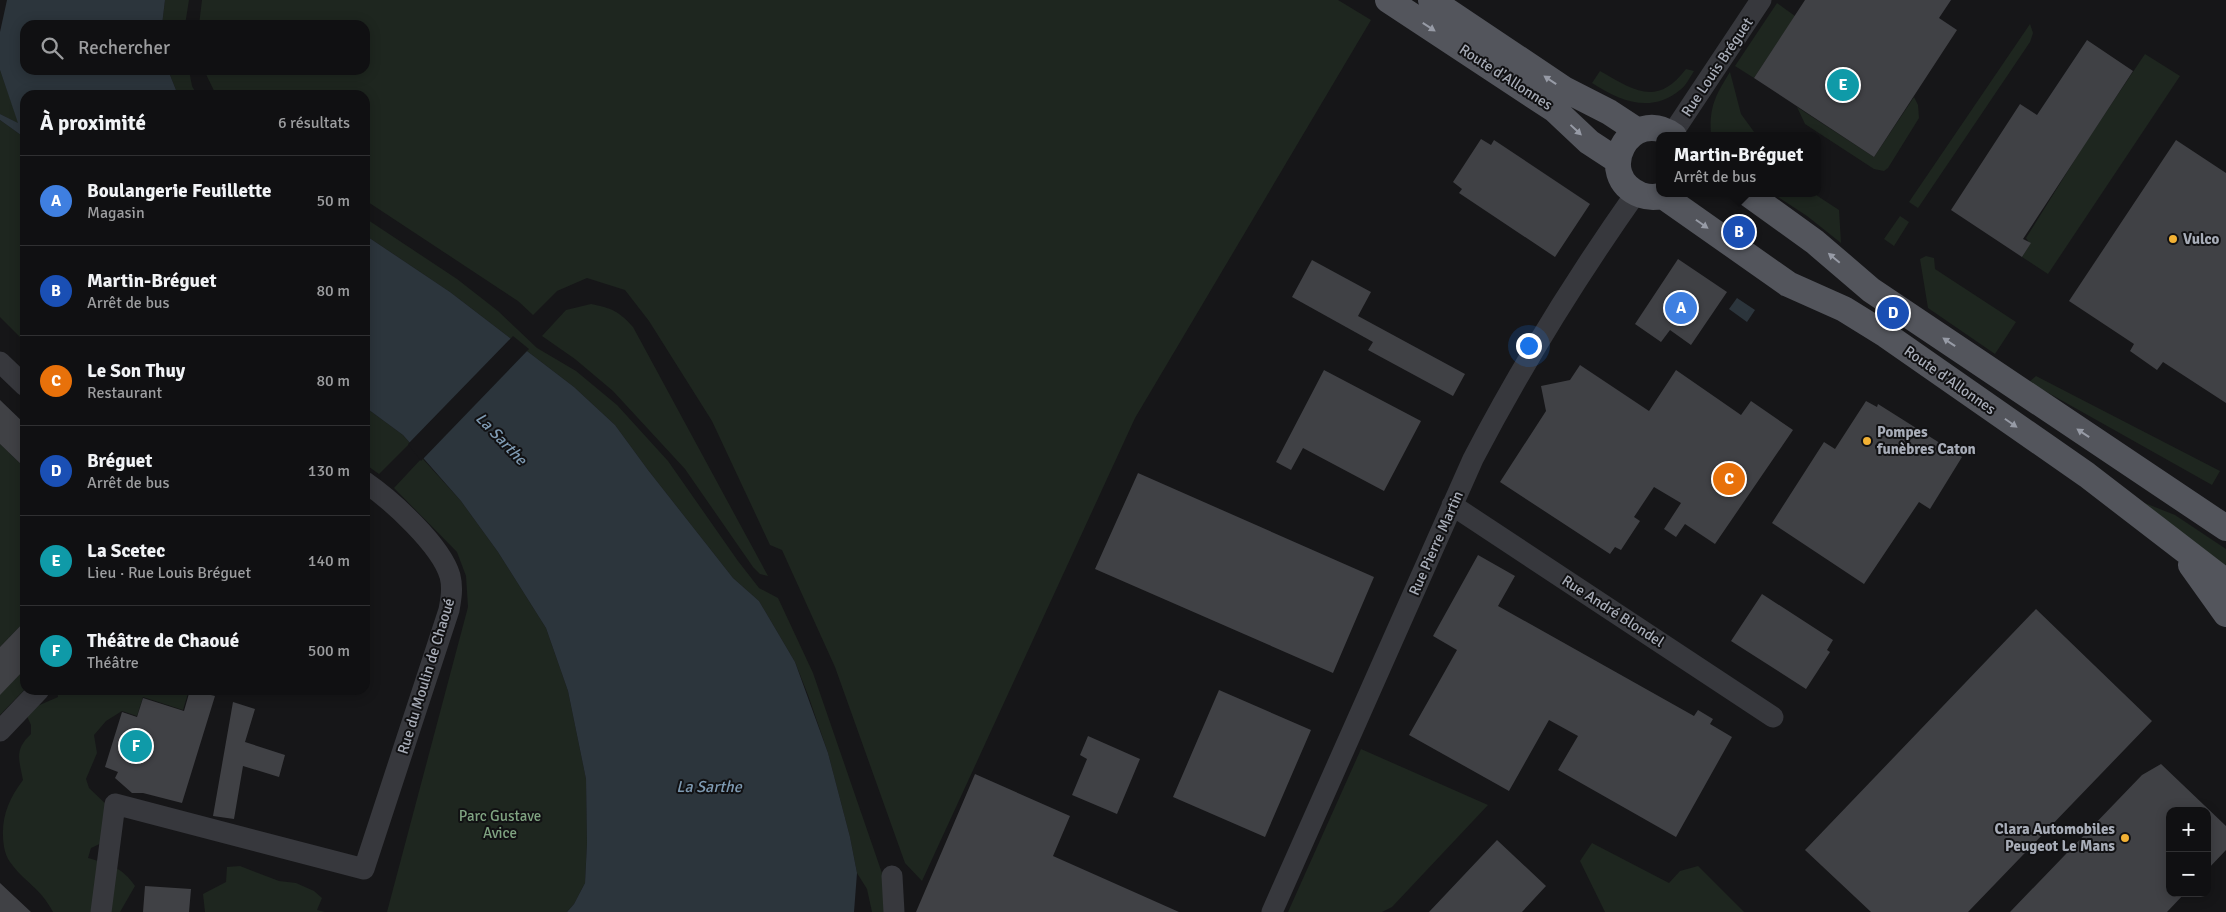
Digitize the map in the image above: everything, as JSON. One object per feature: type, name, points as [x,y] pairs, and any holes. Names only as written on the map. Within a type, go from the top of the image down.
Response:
[{"type":"main road","name":"Route d'Allonnes","points":[[1388,0],[1555,110],[1589,142],[1618,161]]},
{"type":"main road","name":"Route d'Allonnes","points":[[1431,0],[1564,89],[1609,112],[1638,131]]},
{"type":"main road","points":[[1636,193],[1622,180],[1618,161],[1619,151],[1624,142],[1638,131],[1655,128],[1665,132]]},
{"type":"main road","name":"Route d'Allonnes","points":[[1636,193],[1656,196]]},
{"type":"main road","name":"Route d'Allonnes","points":[[1669,197],[1788,284],[1844,310],[1886,335],[2087,476],[2226,582]]},
{"type":"main road","name":"Route d'Allonnes","points":[[1753,197],[1815,242],[1871,290],[2226,528]]},
{"type":"main road","points":[[2105,447],[2175,481],[2226,509]]},
{"type":"main road","points":[[2150,524],[2190,565],[2226,614]]},
{"type":"street","name":"Rue Louis Bréguet","points":[[1675,132],[1762,0]]},
{"type":"street","name":"Rue Pierre Martin","points":[[1272,912],[1473,459],[1500,406],[1636,193]]},
{"type":"street","points":[[0,362],[20,381]]},
{"type":"street","name":"Rue du Moulin de Chaoué","points":[[101,912],[115,804],[364,869],[449,610],[452,593],[450,576],[432,544],[381,493],[370,485]]},
{"type":"street","name":"Rue André Blondel","points":[[1452,505],[1773,717]]},
{"type":"street","points":[[0,731],[33,695]]},
{"type":"street","points":[[892,876],[894,912]]},
{"type":"green space","points":[[165,0],[189,0],[186,20],[163,20]]},
{"type":"green space","points":[[202,0],[1338,0],[1371,20],[1135,418],[922,881],[905,863],[835,667],[782,550],[770,545],[712,421],[649,321],[625,290],[587,278],[557,291],[533,315],[518,301],[370,203],[370,90],[214,90],[206,75],[370,75],[370,20],[200,20]]},
{"type":"green space","points":[[1777,3],[1795,16],[1754,78],[1735,66]]},
{"type":"green space","points":[[2030,24],[2033,33],[2030,42],[1918,208],[1909,202]]},
{"type":"green space","points":[[2145,54],[2180,76],[2048,274],[2022,257],[2030,244],[2026,238],[2084,145]]},
{"type":"green space","points":[[1686,69],[1694,71],[1684,86],[1669,97],[1658,102],[1636,102],[1625,99],[1613,95],[1592,83],[1600,71],[1635,89],[1655,92],[1675,81]]},
{"type":"green space","points":[[0,70],[19,124],[0,114]]},
{"type":"green space","points":[[1730,72],[1741,114],[1754,132],[1711,132],[1712,109],[1720,88]]},
{"type":"green space","points":[[170,75],[190,75],[194,90],[176,90]]},
{"type":"green space","points":[[1914,97],[1918,105],[1919,118],[1888,168],[1884,171],[1874,169],[1821,134],[1821,132],[1817,132],[1805,124],[1797,107],[1874,157]]},
{"type":"green space","points":[[0,120],[20,134],[20,337],[0,317]]},
{"type":"green space","points":[[1778,197],[1819,197],[1839,210],[1841,243],[1807,216]]},
{"type":"green space","points":[[1900,216],[1909,222],[1894,246],[1884,239]]},
{"type":"green space","points":[[370,221],[457,279],[498,311],[537,348],[576,371],[617,405],[668,461],[759,588],[778,598],[813,673],[884,879],[884,912],[872,912],[867,889],[857,873],[850,837],[828,753],[808,695],[795,662],[759,601],[733,578],[615,425],[574,387],[450,292],[370,238]]},
{"type":"green space","points":[[1926,256],[1934,258],[1935,269],[2016,322],[1995,354],[1928,308],[1920,259]]},
{"type":"green space","points":[[591,304],[614,311],[633,327],[768,576],[760,574],[753,567],[685,469],[613,391],[575,359],[542,336],[566,310]]},
{"type":"green space","points":[[2036,376],[2220,471],[2212,485],[2029,382]]},
{"type":"green space","points":[[370,411],[403,435],[410,443],[379,474],[370,468]]},
{"type":"green space","points":[[0,444],[20,463],[20,626],[0,647]]},
{"type":"green space","name":"Parc Gustave Avice","points":[[422,458],[461,501],[498,552],[546,628],[568,691],[586,779],[587,843],[585,883],[574,904],[567,912],[387,912],[468,607],[466,576],[457,552],[394,488]]},
{"type":"green space","points":[[2132,498],[2175,515],[2226,549],[2226,614]]},
{"type":"green space","points":[[20,674],[20,694],[0,715],[0,694]]},
{"type":"green space","points":[[58,695],[188,695],[183,710],[143,697],[137,716],[122,711],[106,721],[94,735],[97,753],[86,779],[89,788],[110,808],[108,840],[91,848],[88,858],[109,864],[120,870],[135,886],[120,912],[53,912],[43,896],[15,869],[5,851],[3,838],[4,820],[9,804],[23,780],[19,755],[22,745],[31,734],[31,725],[26,714],[35,707],[58,697]]},
{"type":"green space","points":[[1361,749],[1488,805],[1392,907],[1382,912],[1288,912]]},
{"type":"green space","points":[[1592,843],[1669,883],[1680,871],[1698,866],[1744,912],[1605,912],[1580,861]]},
{"type":"green space","points":[[240,866],[279,881],[296,883],[314,891],[322,898],[317,910],[325,912],[205,912],[203,894],[226,882],[227,867]]},
{"type":"water","points":[[7,0],[165,0],[163,20],[20,20],[20,75],[170,75],[176,90],[20,90],[20,134],[0,120],[0,114],[18,123],[0,70],[0,32]]},
{"type":"water","name":"La Sarthe","points":[[370,238],[450,292],[574,387],[615,425],[733,578],[759,601],[795,662],[828,753],[850,837],[857,873],[854,912],[567,912],[574,904],[585,883],[587,843],[586,779],[568,691],[546,628],[498,552],[461,501],[403,435],[370,411]]},
{"type":"water","points":[[1737,298],[1755,310],[1747,322],[1729,309]]},
{"type":"pier","points":[[513,336],[529,349],[421,461],[408,444]]},
{"type":"building","points":[[1805,0],[1951,0],[1939,18],[1957,30],[1874,157],[1754,78]]},
{"type":"building","points":[[2087,40],[2133,71],[2023,239],[2031,243],[2022,257],[1951,210],[2020,104],[2037,115]]},
{"type":"building","points":[[1481,139],[1491,145],[1494,140],[1590,204],[1555,257],[1459,193],[1462,189],[1453,182]]},
{"type":"building","name":"Vulco","points":[[2176,140],[2226,173],[2226,403],[2163,362],[2157,370],[2130,351],[2134,344],[2069,301]]},
{"type":"building","points":[[1678,259],[1727,292],[1691,345],[1670,330],[1661,342],[1635,324]]},
{"type":"building","points":[[1312,260],[1371,292],[1358,316],[1465,374],[1453,396],[1368,350],[1373,342],[1292,297]]},
{"type":"building","points":[[1580,365],[1649,411],[1676,370],[1741,415],[1751,401],[1793,430],[1715,544],[1685,524],[1676,537],[1664,529],[1681,503],[1654,487],[1634,517],[1640,521],[1621,550],[1615,547],[1610,554],[1500,482],[1546,411],[1541,386],[1570,380]]},
{"type":"building","points":[[1324,370],[1421,421],[1384,491],[1303,448],[1291,470],[1276,462]]},
{"type":"building","points":[[0,400],[20,419],[20,463],[0,444]]},
{"type":"building","points":[[1866,401],[1877,407],[1878,404],[1962,457],[1930,509],[1919,502],[1864,584],[1772,523],[1824,442],[1835,449]]},
{"type":"building","points":[[1138,473],[1374,577],[1333,673],[1095,569]]},
{"type":"building","points":[[1478,555],[1515,576],[1498,606],[1694,716],[1698,710],[1713,719],[1710,724],[1732,737],[1676,837],[1558,770],[1578,736],[1549,720],[1509,791],[1409,735],[1457,650],[1433,636]]},
{"type":"building","points":[[1762,594],[1833,640],[1827,650],[1830,652],[1806,689],[1731,641]]},
{"type":"building","points":[[2036,609],[2152,721],[1968,912],[1871,912],[1805,850]]},
{"type":"building","points":[[20,626],[20,674],[0,695],[0,647]]},
{"type":"building","points":[[1219,690],[1311,730],[1265,837],[1173,797]]},
{"type":"building","points":[[189,695],[215,696],[182,803],[143,793],[132,793],[115,778],[118,772],[105,767],[122,712],[137,717],[143,698],[184,711]]},
{"type":"building","points":[[233,702],[255,709],[245,742],[285,755],[279,777],[243,766],[234,819],[213,816]]},
{"type":"building","points":[[1088,736],[1140,759],[1117,814],[1072,795],[1087,759],[1080,755]]},
{"type":"building","name":"Clara Automobiles Peugeot Le Mans","points":[[2161,764],[2206,807],[2166,807],[2166,897],[2181,897],[2167,912],[2010,912],[2142,775]]},
{"type":"building","points":[[975,774],[1070,816],[1053,856],[1179,912],[916,912]]},
{"type":"building","name":"Clara Automobiles Peugeot Le Mans","points":[[2211,812],[2226,826],[2226,850],[2211,866]]},
{"type":"building","points":[[1497,840],[1546,886],[1522,912],[1429,912]]},
{"type":"building","points":[[0,883],[31,912],[0,912]]},
{"type":"building","points":[[145,886],[191,889],[189,912],[143,912]]},
{"type":"place","name":"La Scetec","points":[[1843,85]]},
{"type":"place","name":"Martin-Bréguet","points":[[1739,232]]},
{"type":"place","name":"Vulco","points":[[2173,239]]},
{"type":"place","name":"Boulangerie Feuillette","points":[[1681,308]]},
{"type":"place","name":"Bréguet","points":[[1893,313]]},
{"type":"place","name":"Pompes funèbres Caton","points":[[1867,441]]},
{"type":"place","name":"Le Son Thuy","points":[[1729,479]]},
{"type":"place","name":"Théâtre de Chaoué","points":[[136,746]]},
{"type":"place","name":"Clara Automobiles Peugeot Le Mans","points":[[2125,838]]}]
